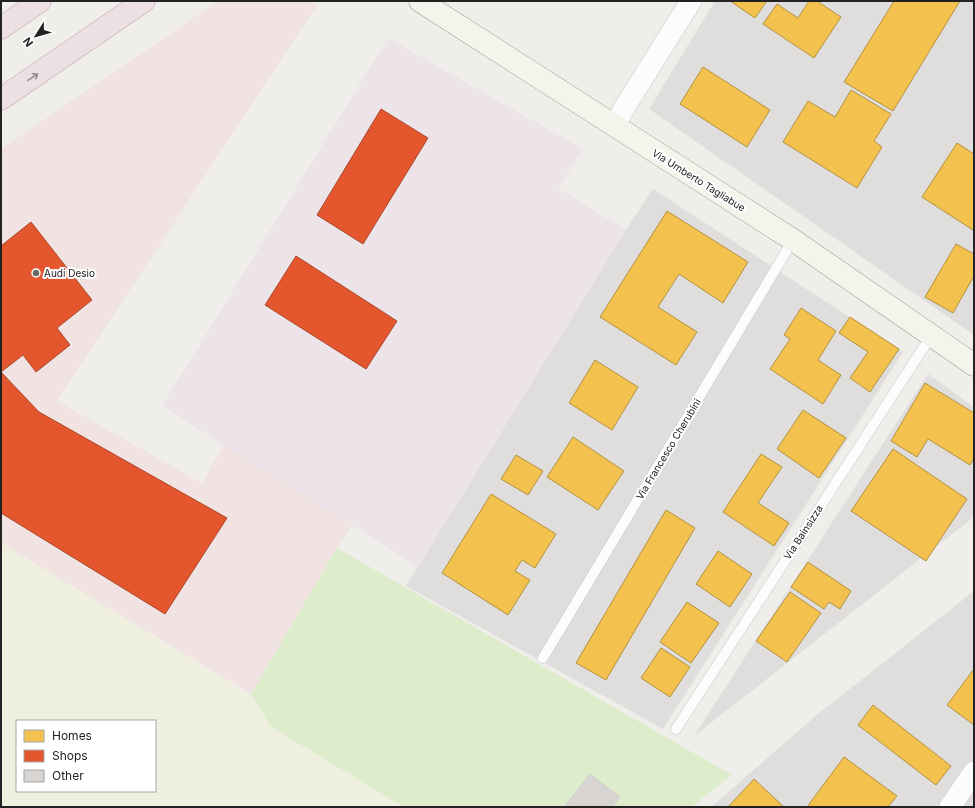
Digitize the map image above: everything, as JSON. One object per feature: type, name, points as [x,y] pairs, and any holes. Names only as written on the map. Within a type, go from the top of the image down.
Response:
[{"type":"highway","points":[[1,28],[40,1]]},
{"type":"highway","points":[[1,99],[144,1]]},
{"type":"street","name":"Via Umberto Tagliabue","points":[[420,1],[793,240],[974,365]]},
{"type":"street","points":[[614,125],[691,1]]},
{"type":"street","points":[[950,807],[971,782]]},
{"type":"lane","name":"Via Francesco Cherubini","points":[[543,658],[793,240]]},
{"type":"lane","name":"Via Bainsizza","points":[[676,729],[931,336]]},
{"type":"shaded area","points":[[218,1],[313,1],[318,4],[57,401],[202,483],[224,444],[352,525],[251,694],[1,543],[1,149]]},
{"type":"shaded area","points":[[715,1],[974,1],[974,335],[649,109]]},
{"type":"shaded area","points":[[388,38],[583,149],[558,188],[626,230],[418,567],[162,406]]},
{"type":"shaded area","points":[[653,189],[903,352],[663,729],[406,586],[626,230]]},
{"type":"shaded area","points":[[928,374],[974,407],[974,517],[694,736]]},
{"type":"shaded area","points":[[974,591],[974,807],[711,807],[818,714]]},
{"type":"green space","points":[[1,543],[250,695],[270,726],[404,807],[1,807]]},
{"type":"green space","points":[[337,548],[732,775],[691,807],[404,807],[270,726],[251,694]]},
{"type":"building: Homes","points":[[730,1],[767,1],[755,18]]},
{"type":"building: Homes","points":[[809,1],[817,1],[841,17],[814,58],[763,24],[777,4],[798,18]]},
{"type":"building: Homes","points":[[894,1],[960,1],[893,111],[844,82]]},
{"type":"building: Homes","points":[[703,67],[770,110],[747,147],[680,104]]},
{"type":"building: Homes","points":[[851,90],[891,114],[874,141],[882,147],[857,188],[783,142],[808,101],[835,117]]},
{"type":"building: Homes","points":[[957,143],[974,154],[973,230],[922,197]]},
{"type":"building: Homes","points":[[667,211],[748,262],[723,303],[679,274],[658,307],[697,332],[676,365],[600,317]]},
{"type":"building: Homes","points":[[956,244],[974,254],[974,276],[953,313],[925,297]]},
{"type":"building: Homes","points":[[801,308],[836,331],[818,360],[841,375],[823,404],[770,369],[790,339],[784,335]]},
{"type":"building: Homes","points":[[850,317],[899,349],[870,392],[850,378],[868,352],[839,333]]},
{"type":"building: Homes","points":[[595,360],[638,387],[612,430],[569,403]]},
{"type":"building: Homes","points":[[925,383],[974,413],[974,458],[970,465],[928,439],[917,457],[891,441]]},
{"type":"building: Homes","points":[[803,410],[846,438],[819,478],[777,449]]},
{"type":"building: Homes","points":[[573,437],[624,471],[598,510],[547,477]]},
{"type":"building: Homes","points":[[893,449],[967,499],[926,561],[851,511]]},
{"type":"building: Homes","points":[[761,454],[782,467],[758,503],[789,523],[774,546],[723,512]]},
{"type":"building: Homes","points":[[516,455],[543,471],[528,495],[501,479]]},
{"type":"building: Homes","points":[[491,494],[556,534],[535,568],[522,560],[515,571],[530,580],[508,615],[442,573]]},
{"type":"building: Homes","points":[[666,510],[695,528],[606,680],[576,663]]},
{"type":"building: Homes","points":[[718,551],[752,574],[730,607],[696,584]]},
{"type":"building: Homes","points":[[808,562],[851,591],[840,609],[829,602],[824,609],[791,587]]},
{"type":"building: Homes","points":[[790,592],[821,613],[787,662],[756,641]]},
{"type":"building: Homes","points":[[687,602],[719,623],[691,663],[660,642]]},
{"type":"building: Homes","points":[[661,648],[690,667],[670,697],[641,678]]},
{"type":"building: Homes","points":[[974,669],[974,725],[947,705]]},
{"type":"building: Homes","points":[[873,705],[951,766],[936,785],[858,725]]},
{"type":"building: Homes","points":[[844,757],[897,796],[888,807],[807,807]]},
{"type":"building: Homes","points":[[754,779],[784,807],[728,807]]},
{"type":"building: Shops","points":[[381,109],[428,138],[363,244],[317,215]]},
{"type":"building: Shops","name":"Audi Desio","points":[[31,222],[92,300],[57,328],[70,345],[36,372],[23,355],[1,372],[1,246]]},
{"type":"building: Shops","points":[[296,256],[397,321],[366,369],[265,305]]},
{"type":"building: Shops","points":[[1,372],[39,412],[227,518],[165,614],[1,513]]},
{"type":"building: Other","points":[[590,774],[620,797],[612,807],[564,807]]},
{"type":"place","name":"Audi Desio","points":[[36,273]]}]
